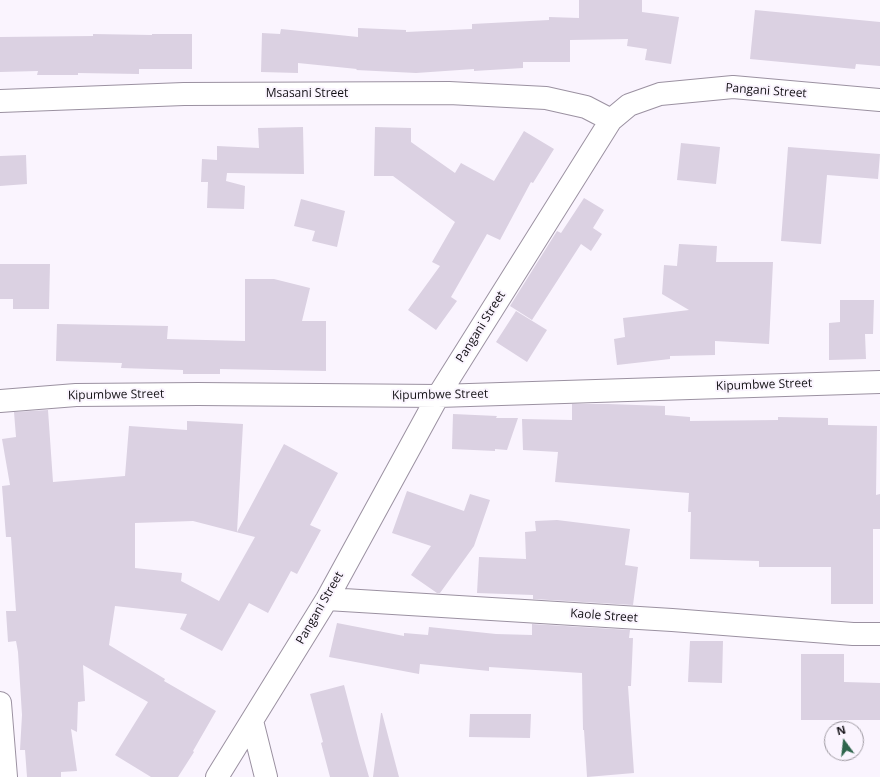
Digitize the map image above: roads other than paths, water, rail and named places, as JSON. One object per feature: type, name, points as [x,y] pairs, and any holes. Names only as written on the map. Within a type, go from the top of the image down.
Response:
[{"type":"street","name":"Pangani Street","points":[[217,777],[327,599],[438,396],[611,120],[629,104],[660,94],[733,87],[880,100]]},
{"type":"street","name":"Msasani Street","points":[[0,101],[184,94],[449,93],[546,98],[586,107],[611,120]]},
{"type":"street","name":"Kipumbwe Street","points":[[0,401],[83,395],[198,394],[438,396],[880,382]]},
{"type":"street","name":"Kaole Street","points":[[327,599],[672,620],[853,634],[880,634]]},
{"type":"street","points":[[0,703],[6,777]]},
{"type":"street","points":[[252,721],[266,777]]}]
